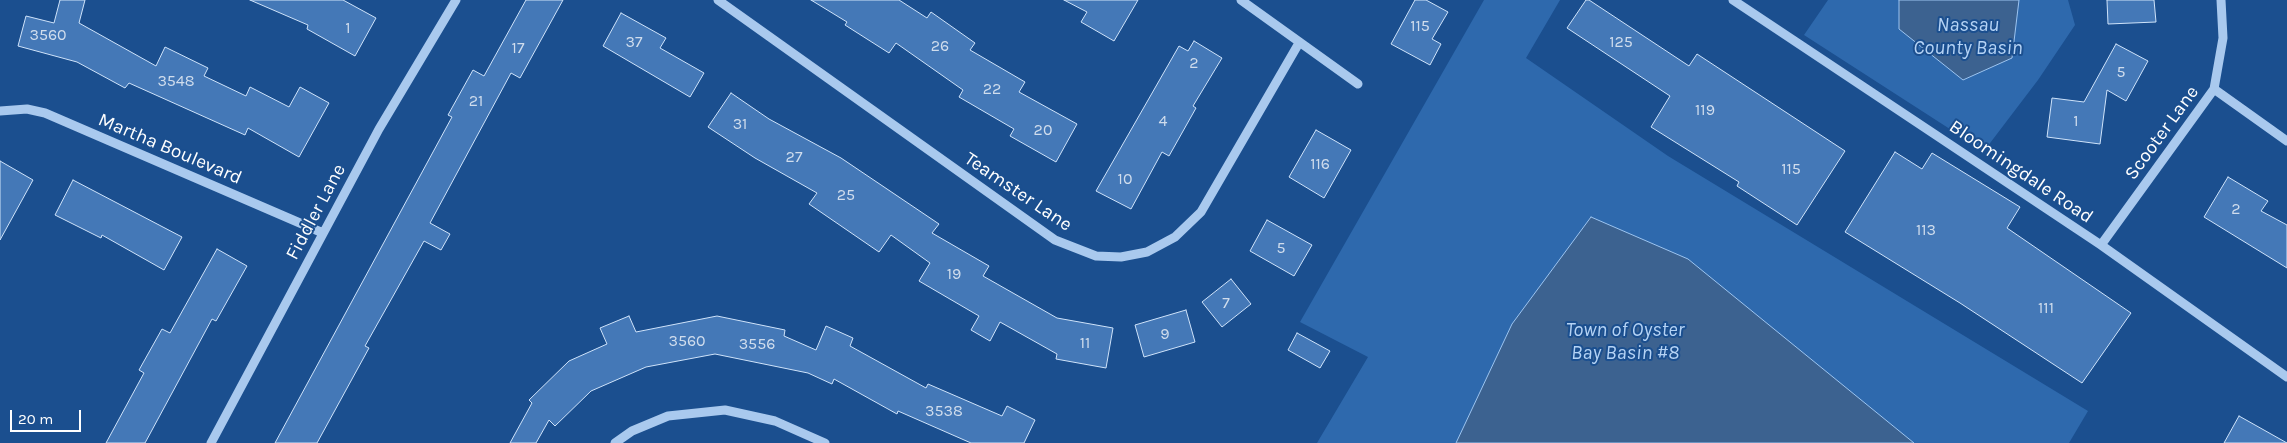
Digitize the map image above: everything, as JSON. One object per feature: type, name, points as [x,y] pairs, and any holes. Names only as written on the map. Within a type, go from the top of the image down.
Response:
[{"type":"street","name":"Fiddler Lane","points":[[211,443],[379,129],[456,0]]},
{"type":"street","name":"Teamster Lane","points":[[718,0],[1055,240],[1096,256],[1121,257],[1147,252],[1175,237],[1201,212],[1299,43]]},
{"type":"street","points":[[1241,0],[1251,3],[1299,43],[1358,84]]},
{"type":"street","name":"Bloomingdale Road","points":[[1733,0],[2101,245],[2287,377]]},
{"type":"street","name":"Scooter Lane","points":[[2101,245],[2214,89],[2223,38],[2221,0]]},
{"type":"street","points":[[2214,89],[2287,141]]},
{"type":"street","name":"Martha Boulevard","points":[[0,111],[27,109],[45,113],[324,232]]},
{"type":"street","points":[[615,443],[632,431],[668,416],[725,410],[775,422],[826,443]]},
{"type":"shaded area","points":[[1484,0],[1560,0],[1526,58],[1668,156],[2088,411],[2069,443],[1317,443],[1368,357],[1300,322]]},
{"type":"shaded area","points":[[1828,0],[2068,0],[2075,25],[2038,80],[1984,151],[1804,35]]},
{"type":"water","name":"Nassau County Basin","points":[[1899,0],[2019,0],[2012,58],[1963,80],[1899,29]]},
{"type":"water","name":"Town of Oyster Bay Basin #8","points":[[1591,217],[1688,259],[1914,443],[1456,443],[1512,324]]},
{"type":"building","points":[[60,0],[85,0],[79,23],[156,66],[165,47],[208,68],[204,76],[246,96],[250,87],[289,107],[300,87],[329,103],[299,157],[248,128],[245,135],[129,83],[125,88],[77,62],[18,46],[26,16],[54,23]]},
{"type":"building","points":[[250,0],[343,0],[376,18],[355,56],[307,29],[308,25]]},
{"type":"building","points":[[526,0],[563,0],[520,78],[511,73],[430,223],[450,234],[441,250],[424,241],[365,346],[369,348],[317,443],[275,443],[452,117],[448,115],[473,70],[484,76]]},
{"type":"building","points":[[811,0],[899,0],[927,18],[931,12],[975,43],[970,50],[1025,82],[1019,92],[1077,124],[1056,162],[1010,136],[1014,129],[959,97],[963,90],[896,43],[889,53],[845,25],[847,22]]},
{"type":"building","points":[[1064,0],[1138,0],[1114,41],[1081,22],[1087,12]]},
{"type":"building","points":[[1415,0],[1426,0],[1448,12],[1432,39],[1441,44],[1430,65],[1391,44]]},
{"type":"building","points":[[1586,0],[1589,0],[1689,66],[1697,54],[1845,151],[1797,225],[1737,186],[1739,182],[1651,127],[1670,96],[1567,28]]},
{"type":"building","points":[[2107,0],[2154,0],[2156,22],[2108,24]]},
{"type":"building","points":[[621,13],[666,38],[660,48],[704,73],[690,97],[603,46]]},
{"type":"building","points":[[1194,41],[1222,58],[1193,106],[1196,108],[1169,156],[1162,152],[1131,209],[1096,191],[1179,46],[1188,51]]},
{"type":"building","points":[[2116,44],[2148,61],[2126,101],[2107,90],[2100,144],[2047,137],[2052,98],[2084,102]]},
{"type":"building","points":[[731,93],[769,119],[841,158],[939,224],[932,233],[989,266],[983,276],[1057,318],[1113,328],[1106,368],[1056,359],[1057,354],[1000,322],[990,341],[971,330],[979,316],[919,281],[930,263],[891,235],[879,252],[809,204],[817,193],[755,158],[708,127]]},
{"type":"building","points":[[1316,130],[1351,150],[1324,198],[1289,177]]},
{"type":"building","points":[[1895,152],[1922,169],[1932,153],[2020,207],[2007,228],[2131,313],[2082,383],[1960,303],[1845,232]]},
{"type":"building","points":[[0,161],[33,180],[0,240]]},
{"type":"building","points":[[2228,177],[2268,201],[2261,211],[2287,225],[2287,268],[2204,217]]},
{"type":"building","points":[[73,180],[182,237],[164,270],[102,235],[101,238],[55,215]]},
{"type":"building","points":[[1267,220],[1312,245],[1294,276],[1250,251]]},
{"type":"building","points":[[217,249],[247,266],[216,321],[212,319],[145,443],[106,443],[144,373],[139,370],[162,329],[170,333]]},
{"type":"building","points":[[1231,279],[1251,304],[1222,327],[1202,302]]},
{"type":"building","points":[[1186,310],[1195,342],[1144,357],[1135,325]]},
{"type":"building","points":[[629,316],[636,332],[717,316],[785,330],[784,336],[816,350],[826,326],[853,338],[850,346],[926,388],[928,384],[1002,416],[1007,406],[1035,420],[1024,443],[971,443],[898,411],[897,414],[834,379],[832,384],[808,373],[715,354],[646,367],[591,391],[555,426],[549,420],[536,443],[510,443],[532,403],[529,400],[569,361],[607,344],[600,328]]},
{"type":"building","points":[[1297,333],[1330,351],[1320,368],[1288,350]]},
{"type":"building","points":[[2239,416],[2287,443],[2224,443]]}]
